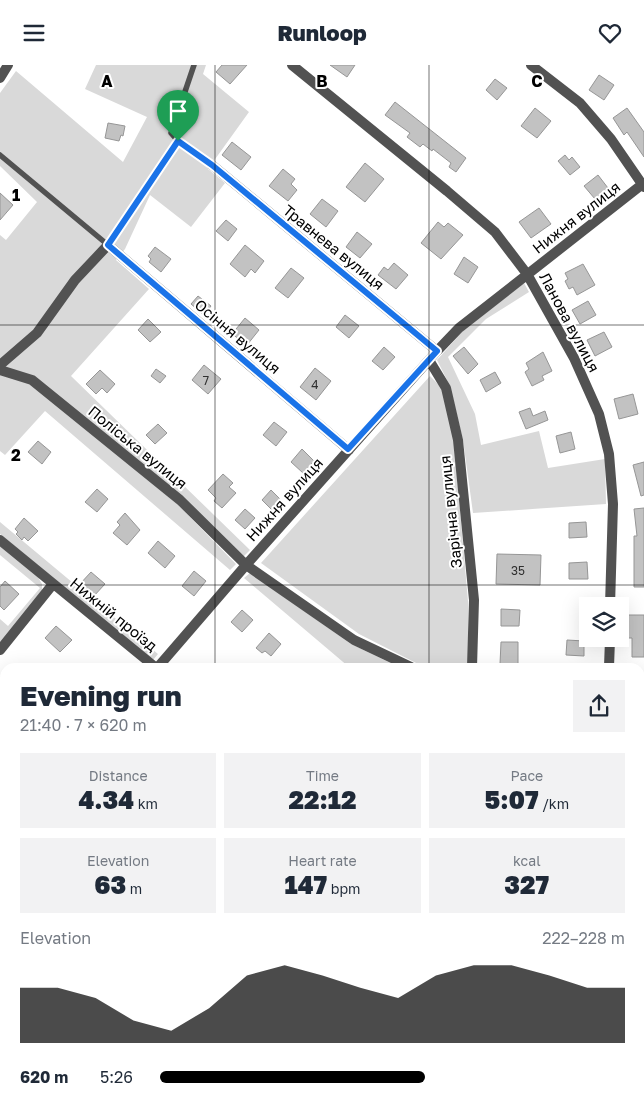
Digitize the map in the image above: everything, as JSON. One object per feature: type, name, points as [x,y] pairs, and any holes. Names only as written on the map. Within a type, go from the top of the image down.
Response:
[{"type":"street","points":[[0,78],[8,65]]},
{"type":"street","name":"Ланова вулиця","points":[[292,65],[495,232],[527,274],[574,358],[599,413],[609,454],[612,504],[610,597]]},
{"type":"street","points":[[531,65],[580,103],[611,139],[644,185]]},
{"type":"street","name":"Травнева вулиця","points":[[212,165],[437,351]]},
{"type":"street","name":"Нижня вулиця","points":[[160,663],[348,449],[459,328],[644,185]]},
{"type":"street","points":[[0,365],[37,333],[75,280],[108,245]]},
{"type":"street","name":"Осіння вулиця","points":[[108,245],[348,449]]},
{"type":"street","name":"Зарічна вулиця","points":[[429,360],[446,388],[458,440],[474,599],[472,663]]},
{"type":"street","name":"Поліська вулиця","points":[[0,370],[32,380],[180,500],[246,565]]},
{"type":"street","name":"Нижній проїзд","points":[[0,539],[152,663]]},
{"type":"street","points":[[246,565],[354,640],[403,663]]},
{"type":"street","name":"Нижній проїзд","points":[[0,650],[53,584]]},
{"type":"street","points":[[609,663],[610,647]]},
{"type":"lane","points":[[194,65],[171,133],[178,141],[212,165]]},
{"type":"lane","points":[[0,155],[108,245]]},
{"type":"path","points":[[108,245],[178,141]]},
{"type":"shaded area","points":[[96,65],[206,65],[203,74],[249,112],[208,169],[225,183],[191,227],[150,195],[125,249],[116,260],[149,289],[71,376],[250,550],[243,557],[34,376],[0,366],[0,235],[6,240],[37,202],[0,166],[0,93],[16,71],[123,162],[147,117],[85,89]]},
{"type":"shaded area","points":[[524,283],[529,292],[486,319],[448,357],[475,414],[481,445],[539,431],[548,468],[605,459],[606,504],[473,513],[463,440],[450,386],[437,360],[463,331]]},
{"type":"shaded area","points":[[0,374],[31,383],[177,504],[236,564],[230,570],[45,411],[5,455],[0,451]]},
{"type":"shaded area","points":[[430,376],[443,389],[454,441],[468,601],[468,663],[416,663],[359,634],[261,563]]},
{"type":"shaded area","points":[[0,522],[158,654],[153,660],[0,534]]},
{"type":"shaded area","points":[[0,544],[36,574],[42,584],[42,593],[0,644],[0,619],[8,626],[40,588],[0,555]]},
{"type":"shaded area","points":[[250,573],[351,644],[391,663],[344,663],[244,578]]},
{"type":"building","points":[[222,65],[247,65],[230,84],[216,72]]},
{"type":"building","points":[[330,65],[355,65],[347,77]]},
{"type":"building","points":[[599,75],[614,85],[604,100],[589,90]]},
{"type":"building","points":[[495,79],[507,88],[497,100],[486,90]]},
{"type":"building","points":[[395,102],[466,158],[456,172],[449,167],[451,163],[433,149],[432,151],[423,144],[420,147],[407,137],[410,133],[385,115]]},
{"type":"building","points":[[535,108],[551,121],[537,138],[521,126]]},
{"type":"building","points":[[627,108],[644,132],[644,157],[627,132],[624,135],[613,118]]},
{"type":"building","points":[[108,123],[125,126],[123,136],[121,135],[119,141],[105,138]]},
{"type":"building","points":[[232,142],[251,157],[241,170],[222,155]]},
{"type":"building","points":[[565,155],[569,160],[572,157],[580,167],[570,175],[558,161]]},
{"type":"building","points":[[365,163],[384,179],[365,202],[346,187]]},
{"type":"building","points":[[283,169],[295,179],[291,184],[297,190],[288,201],[269,186]]},
{"type":"building","points":[[598,175],[608,188],[595,199],[584,186]]},
{"type":"building","points":[[0,193],[13,205],[0,220]]},
{"type":"building","points":[[322,199],[338,211],[326,227],[310,214]]},
{"type":"building","points":[[539,208],[551,224],[531,238],[519,222]]},
{"type":"building","points":[[226,220],[237,229],[228,241],[216,231]]},
{"type":"building","points":[[438,222],[444,227],[448,223],[463,235],[441,259],[421,243]]},
{"type":"building","points":[[357,232],[372,244],[360,258],[346,247]]},
{"type":"building","points":[[245,245],[264,261],[255,273],[251,269],[245,277],[230,264]]},
{"type":"building","points":[[155,247],[171,259],[161,272],[149,262],[151,259],[148,256]]},
{"type":"building","points":[[464,257],[478,267],[468,283],[454,274]]},
{"type":"building","points":[[394,263],[408,275],[396,289],[378,275],[384,267],[388,270]]},
{"type":"building","points":[[583,264],[595,285],[577,295],[573,287],[569,289],[565,281],[568,279],[565,273]]},
{"type":"building","points":[[291,268],[304,278],[288,298],[275,288]]},
{"type":"building","points":[[198,296],[211,306],[204,315],[191,304]]},
{"type":"building","points":[[588,301],[596,315],[580,324],[572,310]]},
{"type":"building","points":[[345,315],[359,326],[349,338],[336,327]]},
{"type":"building","points":[[245,318],[259,330],[247,345],[232,334]]},
{"type":"building","points":[[148,319],[161,332],[150,342],[138,330]]},
{"type":"building","points":[[604,332],[612,347],[595,356],[587,340]]},
{"type":"building","points":[[384,347],[395,357],[383,370],[372,361]]},
{"type":"building","points":[[464,347],[478,364],[468,374],[453,356]]},
{"type":"building","points":[[543,352],[552,371],[542,376],[544,380],[532,386],[525,372],[529,369],[526,363]]},
{"type":"building","points":[[204,365],[221,379],[208,394],[192,380]]},
{"type":"building","points":[[315,368],[331,381],[316,400],[300,387]]},
{"type":"building","points":[[156,369],[166,376],[160,383],[151,376]]},
{"type":"building","points":[[100,370],[115,384],[107,393],[102,388],[96,394],[86,384]]},
{"type":"building","points":[[495,372],[501,383],[486,392],[480,380]]},
{"type":"building","points":[[633,394],[638,414],[619,419],[614,399]]},
{"type":"building","points":[[530,408],[533,416],[545,411],[548,420],[526,429],[519,412]]},
{"type":"building","points":[[274,422],[287,432],[276,446],[263,435]]},
{"type":"building","points":[[158,424],[167,433],[155,444],[146,435]]},
{"type":"building","points":[[571,432],[575,449],[560,453],[556,436]]},
{"type":"building","points":[[38,441],[51,452],[42,464],[28,452]]},
{"type":"building","points":[[302,449],[314,461],[303,473],[291,462]]},
{"type":"building","points":[[644,462],[644,495],[641,496],[633,465]]},
{"type":"building","points":[[223,474],[233,483],[229,487],[236,493],[222,508],[214,501],[216,498],[208,490]]},
{"type":"building","points":[[97,489],[108,499],[97,512],[85,502]]},
{"type":"building","points":[[271,490],[281,500],[272,510],[262,500]]},
{"type":"building","points":[[644,508],[644,587],[634,587],[634,536],[637,536],[634,509]]},
{"type":"building","points":[[245,509],[255,518],[245,529],[235,520]]},
{"type":"building","points":[[125,513],[140,530],[127,545],[113,533],[120,525],[117,522]]},
{"type":"building","points":[[24,518],[38,531],[28,541],[24,537],[22,540],[16,534],[18,532],[15,529]]},
{"type":"building","points":[[586,522],[587,537],[569,538],[569,523]]},
{"type":"building","points":[[158,541],[175,556],[165,568],[148,553]]},
{"type":"building","points":[[497,554],[541,555],[540,585],[496,584]]},
{"type":"building","points":[[587,562],[588,579],[569,579],[569,563]]},
{"type":"building","points":[[194,571],[206,581],[194,596],[182,586]]},
{"type":"building","points":[[91,572],[105,584],[93,597],[79,585]]},
{"type":"building","points":[[5,581],[19,594],[4,610],[0,606],[0,587]]},
{"type":"building","points":[[501,609],[520,610],[519,626],[501,626]]},
{"type":"building","points":[[242,610],[253,620],[242,632],[231,622]]},
{"type":"building","points":[[629,615],[644,615],[644,657],[632,657],[632,638],[629,638]]},
{"type":"building","points":[[56,626],[72,640],[60,652],[45,638]]},
{"type":"building","points":[[269,633],[281,644],[271,656],[265,651],[262,653],[256,648]]},
{"type":"building","points":[[567,640],[579,641],[579,647],[584,647],[584,656],[566,655]]},
{"type":"building","points":[[501,642],[518,642],[518,663],[500,663]]},
{"type":"route","points":[[178,141],[212,165],[437,351],[348,449],[108,245],[178,141]]}]
